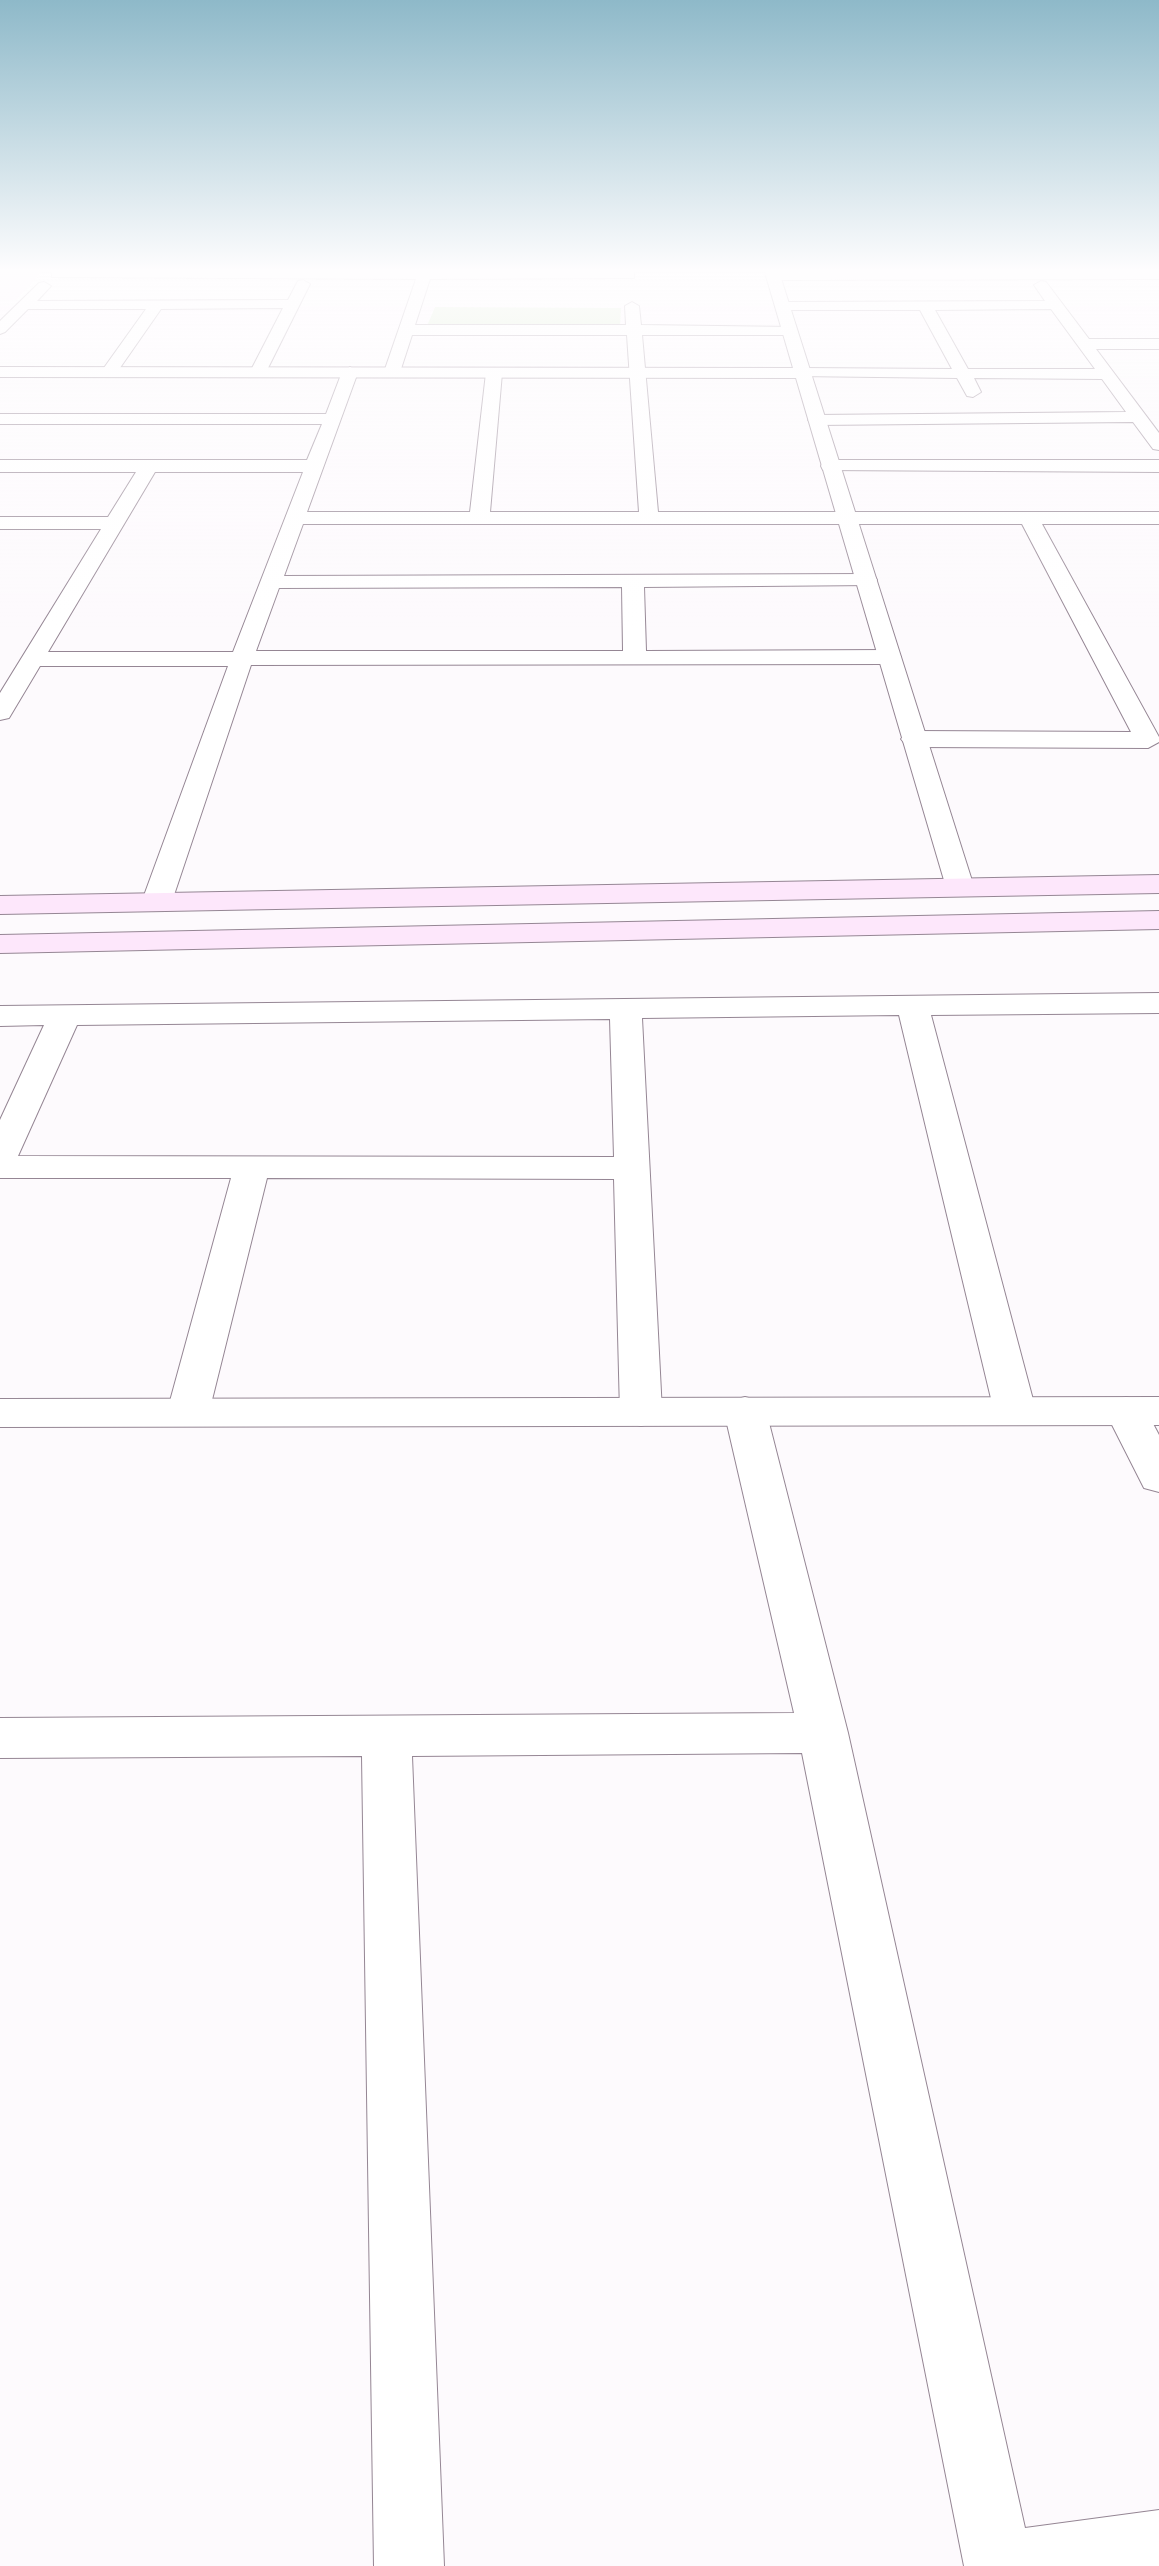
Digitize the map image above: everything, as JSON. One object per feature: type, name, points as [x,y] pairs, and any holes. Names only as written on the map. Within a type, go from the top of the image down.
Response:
[{"type":"main road","points":[[0,905],[1159,884]]},
{"type":"main road","points":[[732,891],[737,929]]},
{"type":"main road","points":[[0,944],[1159,920]]},
{"type":"street","points":[[157,901],[270,582],[297,518],[344,389]]},
{"type":"street","points":[[479,518],[492,389]]},
{"type":"street","points":[[638,389],[649,518]]},
{"type":"street","points":[[807,389],[960,887]]},
{"type":"street","points":[[971,389],[987,418]]},
{"type":"street","points":[[1117,389],[1159,445]]},
{"type":"street","points":[[817,420],[1138,417]]},
{"type":"street","points":[[0,419],[332,419]]},
{"type":"street","points":[[8,438],[24,419]]},
{"type":"street","points":[[0,466],[314,466]]},
{"type":"street","points":[[4,700],[32,659],[149,466]]},
{"type":"street","points":[[830,466],[1159,466]]},
{"type":"street","points":[[297,518],[1159,518]]},
{"type":"street","points":[[914,740],[1148,740],[1029,518]]},
{"type":"street","points":[[0,523],[115,523]]},
{"type":"street","points":[[270,582],[866,580]]},
{"type":"street","points":[[634,581],[635,656]]},
{"type":"street","points":[[32,659],[889,657]]},
{"type":"street","points":[[0,1016],[1159,1003]]},
{"type":"street","points":[[913,1006],[1015,1411]]},
{"type":"street","points":[[626,1009],[641,1412]]},
{"type":"street","points":[[0,1158],[65,1015]]},
{"type":"street","points":[[0,1167],[632,1168]]},
{"type":"street","points":[[188,1412],[252,1167]]},
{"type":"street","points":[[745,1411],[823,1732],[1000,2566],[1159,2545]]},
{"type":"street","points":[[0,1413],[1142,1411],[1159,1477]]},
{"type":"street","points":[[0,1738],[823,1732]]},
{"type":"street","points":[[386,1735],[409,2566]]}]
